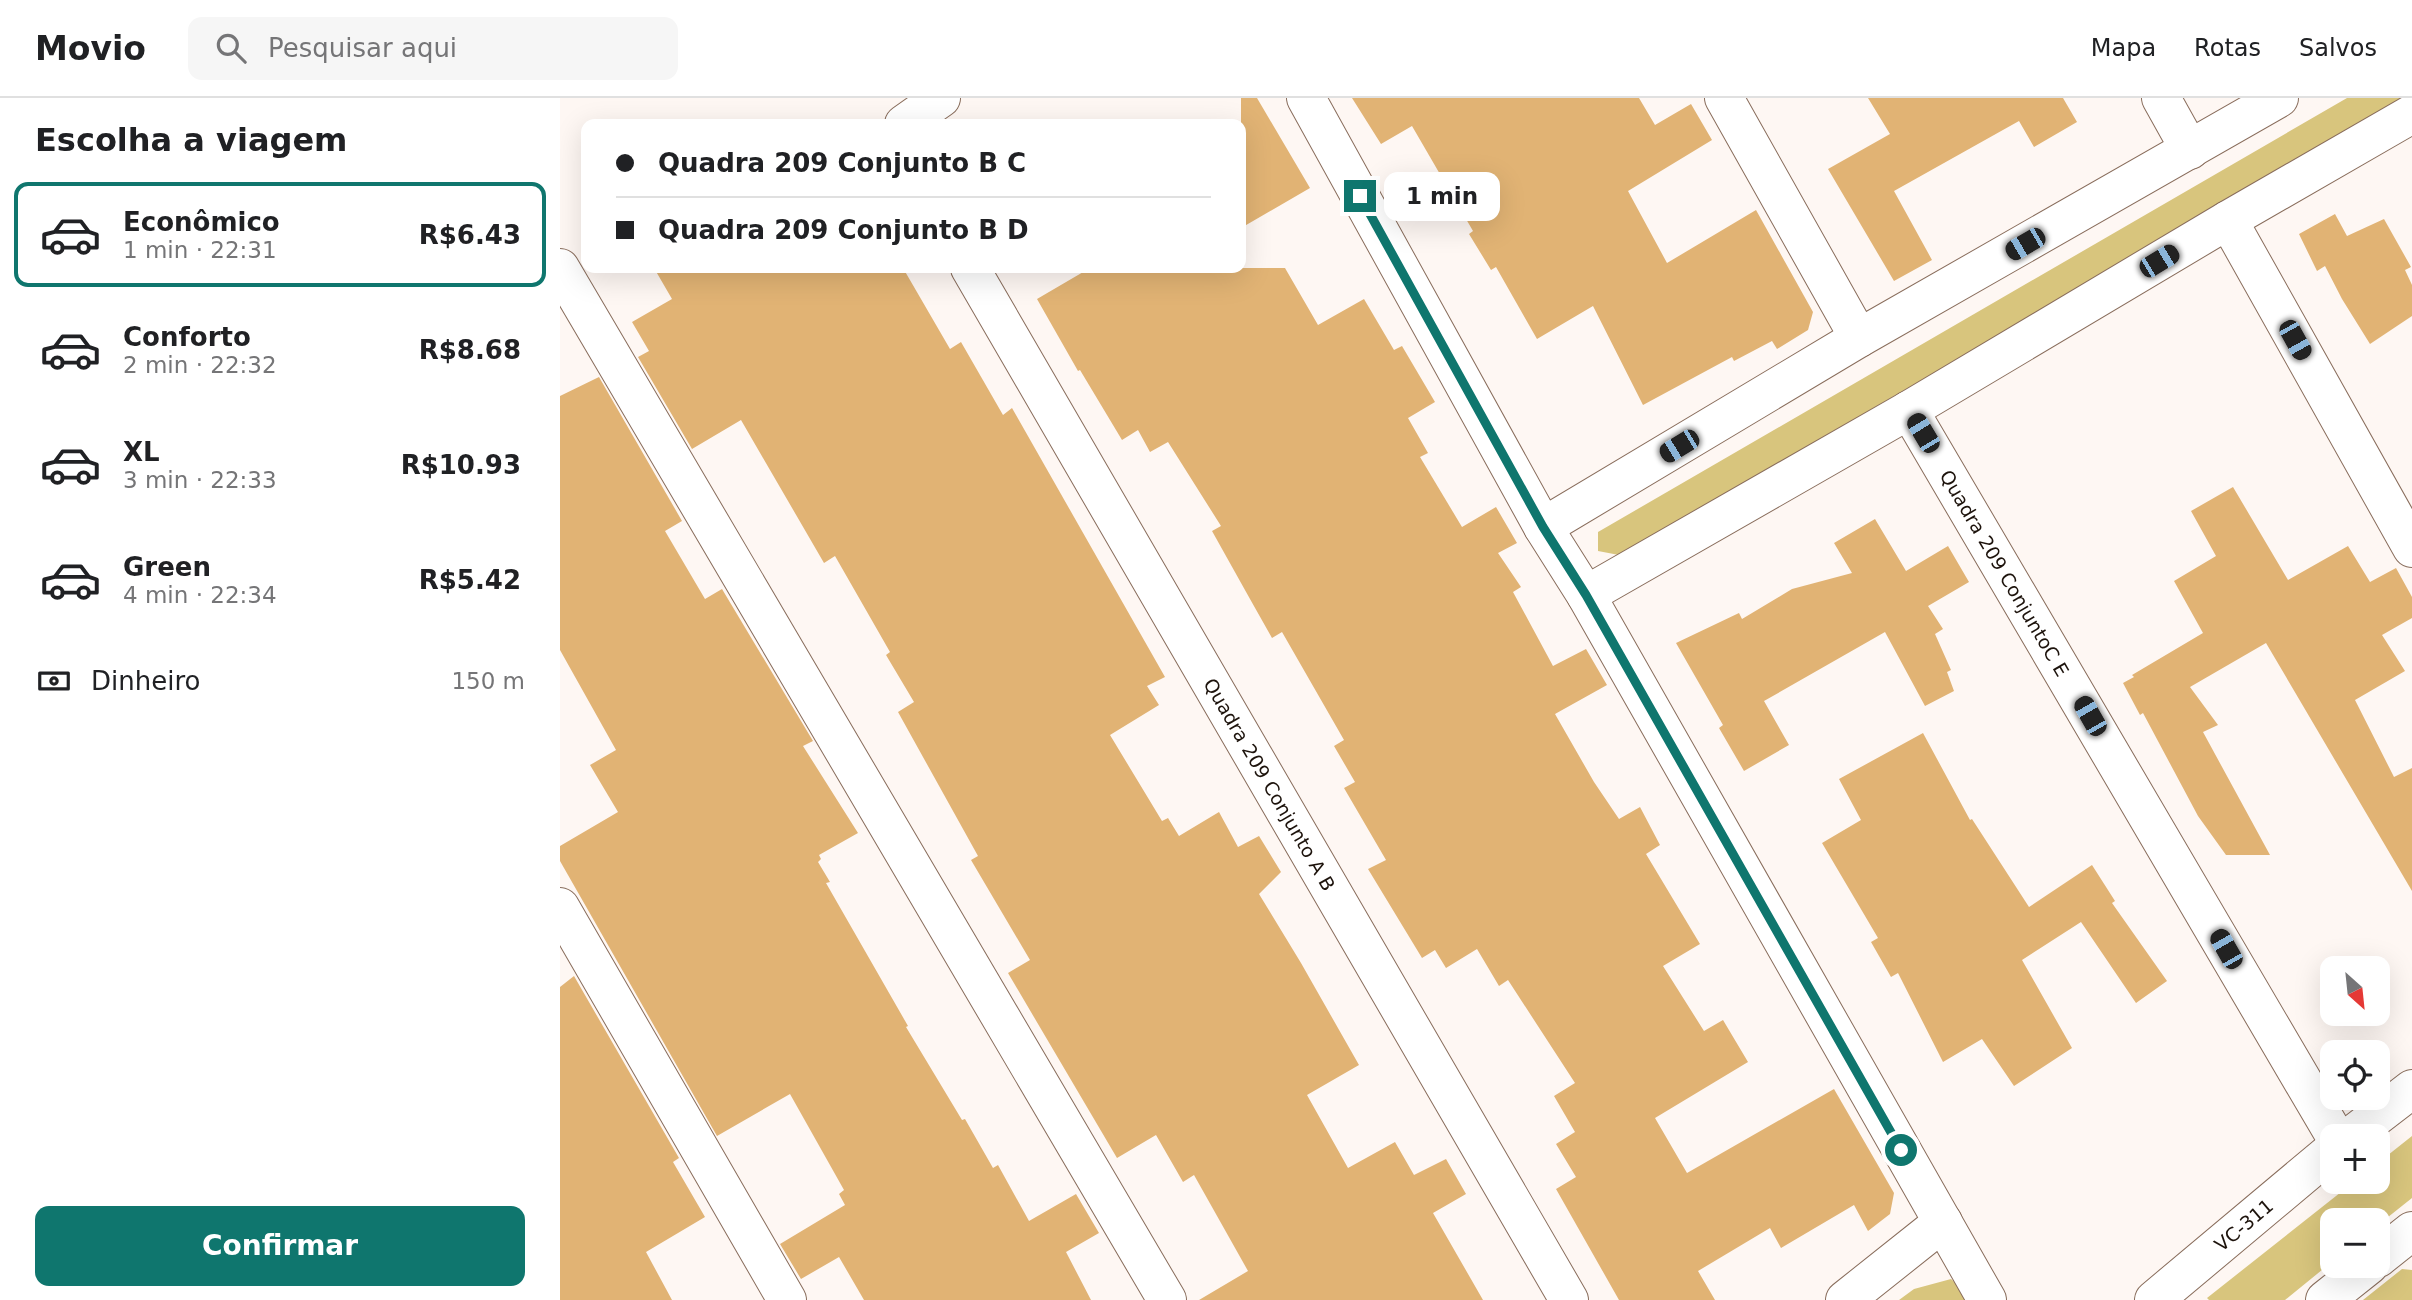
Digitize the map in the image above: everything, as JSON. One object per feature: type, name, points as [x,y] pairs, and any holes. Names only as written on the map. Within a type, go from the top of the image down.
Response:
[{"type":"street","points":[[911,119],[942,98]]},
{"type":"street","points":[[1306,98],[1543,527],[1586,595],[1987,1300]]},
{"type":"street","points":[[1724,98],[1859,338]]},
{"type":"street","points":[[2161,98],[2190,150]]},
{"type":"street","points":[[1543,527],[1859,338],[2279,98]]},
{"type":"street","points":[[1586,595],[1909,410],[2412,114]]},
{"type":"street","points":[[2228,220],[2412,548]]},
{"type":"street","points":[[560,268],[1167,1300]]},
{"type":"street","name":"Quadra 209 Conjunto A B","points":[[973,273],[1569,1300]]},
{"type":"street","name":"Quadra 209 ConjuntoC E","points":[[1909,410],[2328,1124]]},
{"type":"street","points":[[560,907],[787,1300]]},
{"type":"street","points":[[2367,1124],[2412,1089]]},
{"type":"street","name":"VC-311","points":[[2154,1300],[2320,1161]]},
{"type":"street","points":[[1845,1300],[1942,1222]]},
{"type":"street","points":[[2390,1248],[2412,1231]]},
{"type":"street","points":[[2325,1300],[2353,1278]]},
{"type":"shaded area","points":[[2347,98],[2410,98],[1619,555],[1598,551],[1598,532]]},
{"type":"shaded area","points":[[2412,1136],[2412,1198],[2390,1215],[2390,1208],[2321,1208],[2339,1194],[2390,1194],[2390,1153]]},
{"type":"shaded area","points":[[2320,1209],[2320,1272],[2285,1300],[2207,1298]]},
{"type":"shaded area","points":[[2402,1269],[2412,1270],[2412,1300],[2363,1300]]},
{"type":"shaded area","points":[[1951,1279],[1975,1300],[1899,1300],[1914,1289]]},
{"type":"building","points":[[1241,98],[1257,98],[1310,188],[1246,225],[1246,119],[1241,119]]},
{"type":"building","points":[[1352,98],[1639,98],[1655,125],[1691,104],[1712,140],[1628,191],[1667,263],[1756,210],[1813,312],[1808,330],[1777,349],[1772,341],[1734,361],[1732,357],[1643,405],[1593,306],[1537,339],[1496,267],[1491,270],[1469,234],[1473,231],[1412,126],[1381,144]]},
{"type":"building","points":[[1868,98],[2063,98],[2077,122],[2034,147],[2019,121],[1894,191],[1932,260],[1894,281],[1828,169],[1890,134]]},
{"type":"building","points":[[2335,214],[2347,236],[2384,219],[2411,267],[2405,270],[2412,285],[2412,316],[2370,344],[2325,266],[2317,271],[2299,234]]},
{"type":"building","points":[[1246,268],[1285,268],[1318,325],[1364,299],[1394,350],[1402,346],[1435,402],[1408,418],[1428,453],[1420,457],[1462,527],[1496,507],[1517,543],[1498,553],[1521,587],[1513,592],[1553,666],[1586,649],[1607,685],[1555,714],[1619,819],[1640,807],[1660,845],[1646,854],[1700,944],[1663,966],[1704,1031],[1723,1020],[1748,1062],[1655,1118],[1687,1173],[1834,1089],[1894,1193],[1890,1214],[1868,1231],[1854,1205],[1781,1248],[1770,1228],[1698,1271],[1715,1300],[1619,1300],[1556,1189],[1576,1177],[1556,1144],[1575,1132],[1554,1096],[1575,1083],[1508,980],[1499,986],[1477,949],[1446,968],[1435,950],[1422,958],[1368,869],[1386,860],[1344,788],[1355,782],[1334,746],[1344,740],[1282,632],[1272,638],[1212,531],[1221,526],[1168,442],[1150,452],[1138,430],[1122,440],[1037,299],[1081,273],[1246,273]]},
{"type":"building","points":[[657,273],[906,273],[950,349],[961,342],[1003,415],[1012,408],[1165,677],[1147,686],[1159,705],[1110,735],[1162,821],[1168,818],[1179,836],[1219,812],[1238,847],[1259,836],[1281,872],[1259,894],[1359,1065],[1307,1095],[1348,1168],[1395,1142],[1414,1175],[1446,1159],[1466,1194],[1433,1213],[1483,1300],[1199,1300],[1248,1271],[1194,1175],[1183,1182],[1156,1135],[1117,1158],[1008,973],[1030,960],[971,860],[978,856],[898,712],[914,702],[886,655],[890,652],[835,556],[824,563],[741,420],[692,449],[638,357],[649,351],[632,322],[672,299]]},
{"type":"building","points":[[599,377],[682,521],[665,531],[705,599],[722,589],[813,741],[803,746],[858,833],[819,855],[821,859],[818,862],[830,882],[826,883],[908,1026],[906,1027],[993,1168],[998,1165],[1029,1221],[1076,1194],[1099,1233],[1066,1252],[1091,1300],[864,1300],[839,1257],[801,1279],[780,1244],[845,1205],[839,1194],[844,1190],[790,1094],[717,1136],[560,861],[560,846],[618,812],[590,765],[616,750],[560,650],[560,396]]},
{"type":"building","points":[[2233,487],[2288,580],[2348,546],[2370,582],[2396,568],[2412,597],[2412,618],[2382,635],[2405,671],[2355,700],[2394,777],[2412,768],[2412,891],[2266,643],[2190,687],[2218,725],[2203,732],[2270,855],[2226,855],[2198,816],[2143,713],[2140,715],[2123,683],[2203,633],[2174,581],[2216,556],[2191,511]]},
{"type":"building","points":[[1875,519],[1906,571],[1948,546],[1969,582],[1928,606],[1943,629],[1935,634],[1951,670],[1947,672],[1954,691],[1925,706],[1885,632],[1764,701],[1789,745],[1744,771],[1719,728],[1723,725],[1676,643],[1739,613],[1742,619],[1792,589],[1852,573],[1834,543]]},
{"type":"building","points":[[1923,733],[1970,820],[1972,819],[2029,907],[2092,865],[2115,901],[2112,903],[2167,981],[2136,1003],[2081,922],[2022,960],[2072,1048],[2014,1086],[1982,1039],[1943,1062],[1898,973],[1891,977],[1871,942],[1878,938],[1822,843],[1861,820],[1839,779]]},
{"type":"building","points":[[574,976],[679,1158],[673,1162],[705,1217],[646,1252],[672,1300],[560,1300],[560,987]]},
{"type":"route","points":[[1360,196],[1543,527],[1586,595],[1901,1150]]}]
